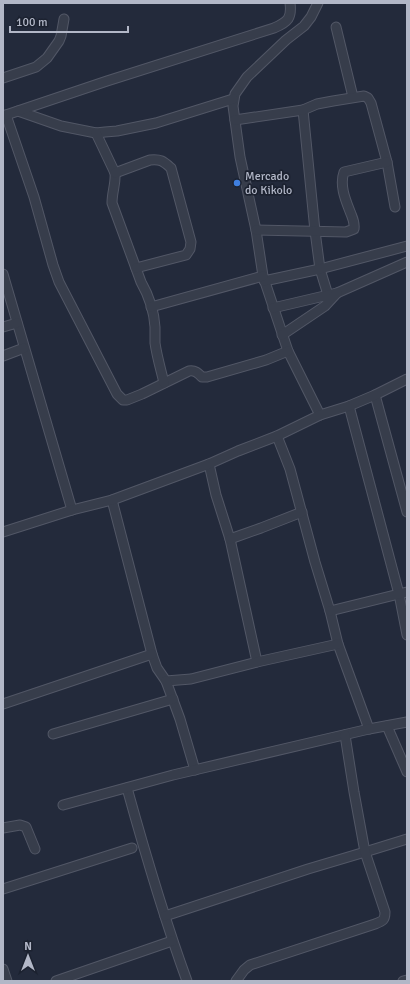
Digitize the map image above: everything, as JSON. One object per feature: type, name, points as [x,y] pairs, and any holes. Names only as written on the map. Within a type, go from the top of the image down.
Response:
[{"type":"street","points":[[288,351],[266,360],[207,377],[202,377],[196,371],[189,371],[142,394],[127,400],[123,400],[117,394],[59,282],[34,198],[4,116],[107,81],[274,28],[289,19],[291,11],[290,3]]},
{"type":"street","points":[[318,3],[311,17],[304,26],[286,40],[247,77],[235,94],[233,106],[240,157],[256,230],[264,278],[288,351],[320,415]]},
{"type":"street","points":[[3,78],[36,67],[47,58],[61,36],[64,19]]},
{"type":"street","points":[[336,27],[353,97]]},
{"type":"street","points":[[235,120],[303,110],[317,104],[333,100],[364,96],[368,98],[371,103],[387,162],[395,207]]},
{"type":"street","points":[[18,111],[61,126],[96,132],[117,131],[156,123],[233,100]]},
{"type":"street","points":[[303,110],[320,269],[332,294]]},
{"type":"street","points":[[96,132],[115,173],[116,178],[112,194],[112,203],[152,307],[155,326],[155,342],[164,383]]},
{"type":"street","points":[[115,173],[150,160],[156,159],[167,164],[171,168],[191,242],[190,249],[186,255],[136,268]]},
{"type":"street","points":[[256,230],[346,232],[354,230],[355,224],[344,198],[342,177],[344,172],[387,162]]},
{"type":"street","points":[[152,307],[264,278],[320,269],[407,246]]},
{"type":"street","points":[[273,308],[332,294],[407,262]]},
{"type":"street","points":[[3,274],[72,510]]},
{"type":"street","points":[[282,335],[325,306],[332,294]]},
{"type":"street","points":[[3,327],[17,323]]},
{"type":"street","points":[[3,356],[24,348]]},
{"type":"street","points":[[3,532],[72,510],[112,500],[209,464],[277,436],[320,415],[349,406],[375,395],[407,379]]},
{"type":"street","points":[[375,395],[407,512]]},
{"type":"street","points":[[349,406],[403,593],[407,635]]},
{"type":"street","points":[[277,436],[290,469],[338,644],[369,729]]},
{"type":"street","points":[[209,464],[216,495],[230,539],[257,662]]},
{"type":"street","points":[[112,500],[152,654],[157,668],[166,681],[173,699],[195,770]]},
{"type":"street","points":[[230,539],[302,512]]},
{"type":"street","points":[[330,611],[403,593]]},
{"type":"street","points":[[166,681],[191,679],[257,662],[338,644]]},
{"type":"street","points":[[3,704],[152,654]]},
{"type":"street","points":[[53,734],[173,699]]},
{"type":"street","points":[[64,805],[195,770],[369,729],[407,722]]},
{"type":"street","points":[[387,726],[407,772]]},
{"type":"street","points":[[236,981],[244,970],[250,965],[382,922],[385,918],[385,912],[365,852],[344,735]]},
{"type":"street","points":[[127,788],[141,840],[172,941],[187,981]]},
{"type":"street","points":[[3,828],[23,825],[28,829],[34,849]]},
{"type":"street","points":[[165,916],[407,838]]},
{"type":"street","points":[[3,889],[132,848]]},
{"type":"street","points":[[56,981],[172,941]]},
{"type":"street","points":[[3,969],[7,981]]},
{"type":"street","points":[[403,981],[407,980]]},
{"type":"place","name":"Mercado do Kikolo","points":[[237,183]]}]
